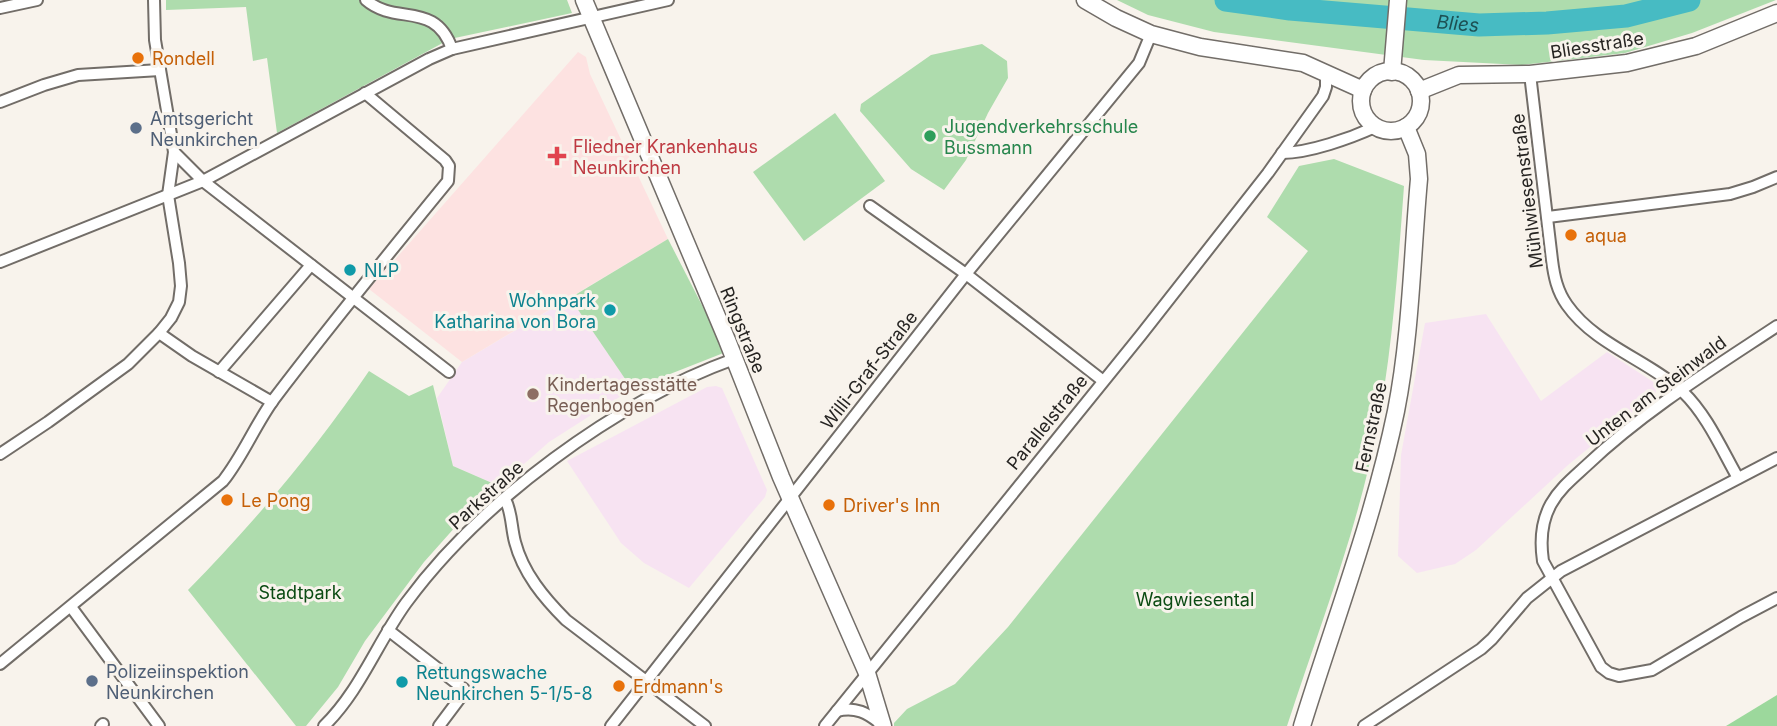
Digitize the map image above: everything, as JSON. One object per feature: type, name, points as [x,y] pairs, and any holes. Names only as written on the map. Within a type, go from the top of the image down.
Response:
[{"type":"main road","name":"Ringstraße","points":[[584,0],[790,498],[867,673],[883,726]]},
{"type":"main road","points":[[1085,0],[1151,34],[1200,47],[1303,63],[1363,90]]},
{"type":"main road","points":[[1392,72],[1398,0]]},
{"type":"main road","name":"Bliesstraße","points":[[1419,91],[1459,75],[1530,74],[1627,63],[1696,46],[1777,13]]},
{"type":"main road","points":[[1392,72],[1404,74],[1412,80],[1419,91],[1421,107],[1418,116],[1406,127],[1394,131],[1375,127],[1362,111],[1363,90],[1376,75],[1392,72]]},
{"type":"main road","name":"Fernstraße","points":[[1302,726],[1380,480],[1396,411],[1405,354],[1419,179],[1417,154],[1406,127]]},
{"type":"street","points":[[0,8],[37,0]]},
{"type":"street","points":[[1,450],[48,422],[119,371],[159,333],[172,318],[179,302],[181,286],[168,195],[174,152],[154,29],[155,0]]},
{"type":"street","points":[[366,0],[375,6],[430,16],[445,29],[452,49]]},
{"type":"street","points":[[0,262],[203,181],[429,58],[452,49],[667,0]]},
{"type":"street","name":"Willi-Graf-Straße","points":[[611,726],[966,274],[1139,63],[1151,34]]},
{"type":"street","points":[[0,102],[78,75],[160,70]]},
{"type":"street","name":"Parallelstraße","points":[[825,726],[1141,335],[1282,153],[1323,96],[1326,74]]},
{"type":"street","name":"Mühlwiesenstraße","points":[[1530,74],[1555,283],[1567,306],[1592,330],[1681,391],[1706,421],[1738,478]]},
{"type":"street","points":[[0,664],[223,481],[272,402],[448,181],[449,166],[445,160],[365,93]]},
{"type":"street","points":[[1282,153],[1349,139],[1375,127]]},
{"type":"street","points":[[174,152],[203,181],[449,372]]},
{"type":"street","points":[[1548,217],[1730,194],[1777,177]]},
{"type":"street","points":[[870,206],[966,274],[1102,380]]},
{"type":"street","points":[[219,372],[311,265]]},
{"type":"street","name":"Unten am Steinwald","points":[[1777,327],[1681,391],[1611,443],[1564,486],[1551,504],[1545,520],[1541,547],[1543,561],[1601,667],[1619,676],[1652,670],[1777,598]]},
{"type":"street","points":[[159,333],[272,402]]},
{"type":"street","name":"Parkstraße","points":[[324,726],[349,698],[387,630],[407,601],[505,499],[564,452],[638,404],[700,372],[734,359]]},
{"type":"street","points":[[1364,726],[1481,649],[1527,598],[1552,577],[1777,458]]},
{"type":"street","points":[[505,499],[509,505],[514,540],[520,558],[549,603],[566,620],[705,726]]},
{"type":"street","points":[[71,607],[159,726]]},
{"type":"street","points":[[387,630],[464,689],[439,726]]},
{"type":"street","points":[[837,710],[856,709],[883,726]]},
{"type":"shaded area","name":"Fliedner Krankenhaus Neunkirchen","points":[[578,52],[586,57],[590,74],[668,239],[462,362],[369,289]]},
{"type":"shaded area","name":"Kindertagesstätte Regenbogen","points":[[570,298],[632,389],[549,442],[499,486],[453,466],[437,398],[462,362]]},
{"type":"shaded area","points":[[1486,314],[1541,401],[1607,352],[1655,383],[1656,393],[1568,465],[1476,550],[1455,564],[1417,573],[1398,556],[1401,455],[1425,323]]},
{"type":"shaded area","points":[[707,387],[722,388],[767,490],[765,497],[689,588],[644,563],[621,543],[567,461]]},
{"type":"green space","points":[[166,0],[567,0],[572,13],[450,39],[277,133],[267,58],[253,61],[246,7],[166,10]]},
{"type":"green space","points":[[1117,0],[1776,0],[1692,33],[1625,53],[1522,65],[1424,60],[1214,32],[1148,15]]},
{"type":"green space","name":"Jugendverkehrsschule Bussmann","points":[[982,44],[1007,61],[1008,78],[966,160],[944,190],[911,169],[860,111],[861,104],[931,55]]},
{"type":"green space","points":[[835,113],[885,181],[804,241],[753,172]]},
{"type":"green space","name":"Wagwiesental","points":[[1334,159],[1404,186],[1399,257],[1383,397],[1369,466],[1341,565],[1287,726],[894,726],[907,709],[955,684],[1008,627],[1308,251],[1267,217],[1299,166]]},
{"type":"green space","points":[[668,239],[726,352],[632,389],[570,298]]},
{"type":"green space","name":"Stadtpark","points":[[369,371],[409,396],[433,385],[453,466],[499,486],[457,525],[424,562],[365,641],[338,687],[306,726],[296,726],[188,590],[283,485]]},
{"type":"green space","points":[[1777,695],[1777,726],[1726,726]]},
{"type":"waterway","name":"Blies","points":[[1226,0],[1290,9],[1479,25],[1547,23],[1626,16],[1689,0]]},
{"type":"place","name":"Rondell","points":[[138,58]]},
{"type":"place","name":"Amtsgericht Neunkirchen","points":[[136,128]]},
{"type":"place","name":"Jugendverkehrsschule Bussmann","points":[[930,136]]},
{"type":"place","name":"Fliedner Krankenhaus Neunkirchen","points":[[557,156]]},
{"type":"place","name":"aqua","points":[[1571,235]]},
{"type":"place","name":"NLP","points":[[350,270]]},
{"type":"place","name":"Wohnpark Katharina von Bora","points":[[610,310]]},
{"type":"place","name":"Kindertagesstätte Regenbogen","points":[[533,394]]},
{"type":"place","name":"Le Pong","points":[[227,500]]},
{"type":"place","name":"Driver's Inn","points":[[829,505]]},
{"type":"place","name":"Polizeiinspektion Neunkirchen","points":[[92,681]]},
{"type":"place","name":"Rettungswache Neunkirchen 5-1/5-8","points":[[402,682]]},
{"type":"place","name":"Erdmann's","points":[[619,686]]}]
